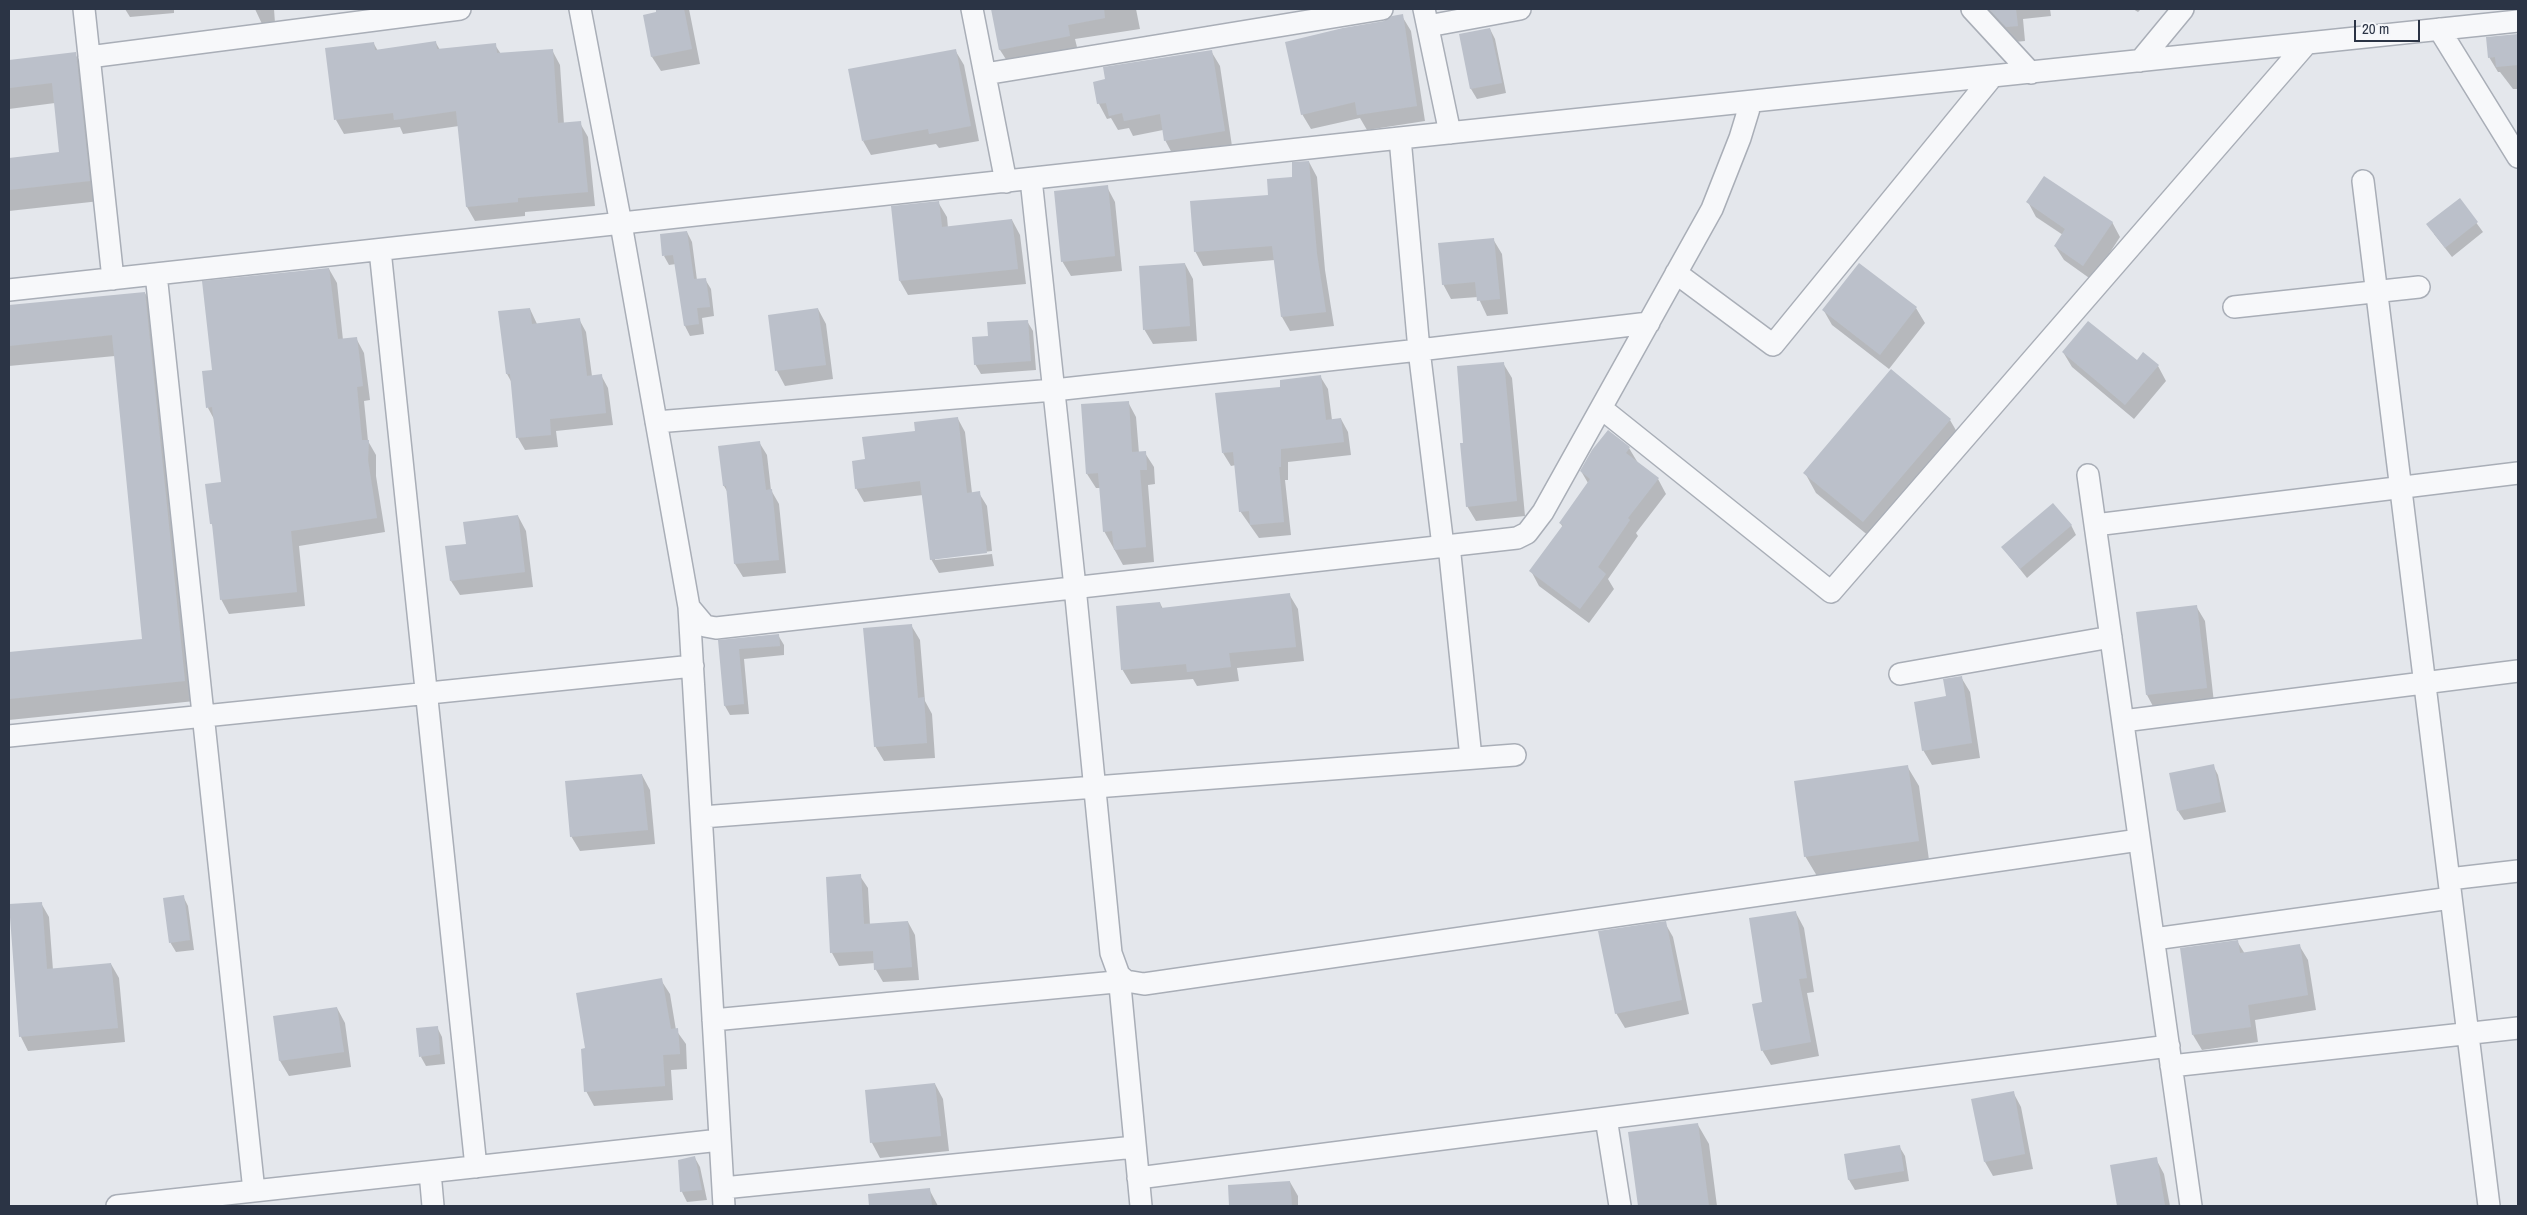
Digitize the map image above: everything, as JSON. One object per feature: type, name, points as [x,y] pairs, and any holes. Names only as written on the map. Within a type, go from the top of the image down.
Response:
[{"type":"street","points":[[84,9],[113,278]]},
{"type":"street","points":[[89,56],[460,9]]},
{"type":"street","points":[[580,9],[621,224],[689,607],[723,1197],[1135,1147]]},
{"type":"street","points":[[972,9],[1006,182]]},
{"type":"street","points":[[985,74],[1382,9]]},
{"type":"street","points":[[1450,133],[1426,17],[1520,9]]},
{"type":"street","points":[[1972,9],[2031,73]]},
{"type":"street","points":[[2140,61],[2183,9]]},
{"type":"street","points":[[9,290],[1400,138],[2518,21]]},
{"type":"street","points":[[2439,29],[2518,157]]},
{"type":"street","points":[[1601,408],[1830,592],[2307,43]]},
{"type":"street","points":[[1676,274],[1773,345],[1992,77]]},
{"type":"street","points":[[689,607],[696,618],[705,626],[716,628],[1517,538],[1527,533],[1543,512],[1712,209],[1740,138],[1751,102]]},
{"type":"street","points":[[1400,138],[1419,350],[1446,546],[1471,758]]},
{"type":"street","points":[[1031,179],[1075,587],[1111,953],[1122,979],[1141,1206]]},
{"type":"street","points":[[2363,180],[2489,1206]]},
{"type":"street","points":[[380,250],[476,1167]]},
{"type":"street","points":[[156,274],[254,1191]]},
{"type":"street","points":[[2234,307],[2419,287]]},
{"type":"street","points":[[656,422],[1054,390],[1419,350],[1649,322]]},
{"type":"street","points":[[2096,525],[2518,473]]},
{"type":"street","points":[[2088,475],[2191,1206]]},
{"type":"street","points":[[1900,674],[2111,637]]},
{"type":"street","points":[[9,736],[693,666]]},
{"type":"street","points":[[2123,721],[2518,671]]},
{"type":"street","points":[[702,817],[1515,755]]},
{"type":"street","points":[[713,1020],[1122,979],[1144,984],[2139,840]]},
{"type":"street","points":[[2154,940],[2450,888],[2518,871]]},
{"type":"street","points":[[1138,1178],[1606,1118],[2170,1056],[2518,1028]]},
{"type":"street","points":[[1606,1118],[1620,1206]]},
{"type":"street","points":[[117,1206],[226,1200],[254,1191],[720,1140]]},
{"type":"street","points":[[430,1172],[433,1206]]},
{"type":"building","points":[[656,9],[684,9],[692,49],[651,57],[643,15],[656,12]]},
{"type":"building","points":[[991,9],[1104,9],[1105,18],[1068,25],[1070,36],[999,50]]},
{"type":"building","points":[[1989,9],[2016,9],[2018,26],[2006,27]]},
{"type":"building","points":[[1403,14],[1417,106],[1357,115],[1355,102],[1301,115],[1285,42],[1343,28],[1384,21],[1392,16]]},
{"type":"building","points":[[1490,28],[1502,83],[1470,89],[1459,34]]},
{"type":"building","points":[[2518,34],[2518,65],[2496,67],[2495,57],[2488,58],[2486,37]]},
{"type":"building","points":[[436,41],[437,49],[496,43],[497,53],[553,49],[558,123],[581,121],[588,192],[518,198],[518,202],[466,207],[456,111],[394,120],[393,113],[334,120],[325,48],[374,42],[375,50]]},
{"type":"building","points":[[956,49],[971,126],[929,134],[928,129],[862,141],[848,69]]},
{"type":"building","points":[[1212,50],[1225,131],[1164,141],[1160,114],[1124,121],[1122,113],[1109,116],[1106,103],[1097,104],[1093,82],[1105,79],[1103,67]]},
{"type":"building","points":[[76,52],[90,181],[9,190],[9,158],[59,152],[52,83],[9,88],[9,60]]},
{"type":"building","points":[[1309,161],[1317,254],[1326,312],[1281,317],[1272,246],[1194,252],[1190,201],[1268,195],[1267,179],[1292,177],[1292,162]]},
{"type":"building","points":[[2044,176],[2113,222],[2083,266],[2054,246],[2065,229],[2026,202]]},
{"type":"building","points":[[1108,185],[1115,256],[1061,262],[1054,191]]},
{"type":"building","points":[[2460,198],[2478,222],[2445,248],[2426,224]]},
{"type":"building","points":[[939,201],[942,227],[1012,219],[1018,269],[899,281],[891,206]]},
{"type":"building","points":[[687,231],[694,279],[706,278],[710,307],[697,308],[699,324],[684,326],[673,255],[662,256],[660,234]]},
{"type":"building","points":[[1494,238],[1500,299],[1477,301],[1475,282],[1442,285],[1438,243]]},
{"type":"building","points":[[1185,263],[1190,326],[1143,330],[1139,266]]},
{"type":"building","points":[[1859,263],[1917,307],[1880,355],[1822,310]]},
{"type":"building","points":[[329,268],[338,339],[357,337],[363,386],[357,387],[362,440],[369,440],[368,460],[377,518],[291,531],[297,592],[220,600],[212,524],[210,524],[205,484],[221,482],[212,407],[206,408],[202,371],[212,370],[202,281]]},
{"type":"building","points":[[145,292],[185,681],[9,699],[9,652],[142,639],[112,335],[9,346],[9,305]]},
{"type":"building","points":[[530,308],[532,324],[580,318],[587,376],[602,374],[606,413],[550,419],[551,435],[516,438],[510,374],[506,374],[498,311]]},
{"type":"building","points":[[818,308],[826,365],[775,371],[768,315]]},
{"type":"building","points":[[1028,320],[1031,361],[974,365],[972,337],[988,336],[987,322]]},
{"type":"building","points":[[2088,321],[2137,360],[2143,352],[2159,365],[2125,405],[2062,352]]},
{"type":"building","points":[[1504,362],[1517,501],[1466,507],[1460,443],[1463,443],[1457,366]]},
{"type":"building","points":[[1891,369],[1951,419],[1863,522],[1803,473]]},
{"type":"building","points":[[1321,375],[1326,420],[1341,418],[1344,442],[1281,449],[1281,467],[1279,467],[1284,522],[1250,525],[1249,511],[1239,512],[1233,452],[1222,453],[1215,393],[1280,387],[1280,380]]},
{"type":"building","points":[[1129,401],[1132,452],[1146,451],[1147,470],[1140,470],[1146,547],[1114,550],[1112,531],[1103,532],[1098,473],[1086,474],[1081,404]]},
{"type":"building","points":[[958,417],[967,493],[980,491],[987,553],[930,560],[920,481],[855,489],[852,461],[865,459],[862,437],[915,431],[914,422]]},
{"type":"building","points":[[1608,430],[1630,447],[1626,453],[1659,478],[1628,518],[1630,520],[1598,567],[1606,574],[1580,609],[1529,571],[1563,525],[1559,523],[1590,479],[1580,471],[1592,450]]},
{"type":"building","points":[[760,441],[766,490],[772,489],[779,560],[734,564],[726,486],[723,486],[718,446]]},
{"type":"building","points":[[2053,503],[2072,525],[2020,569],[2001,547]]},
{"type":"building","points":[[518,515],[525,572],[450,581],[445,546],[466,544],[463,522]]},
{"type":"building","points":[[1290,593],[1296,647],[1229,653],[1231,667],[1187,672],[1186,664],[1121,670],[1116,606],[1160,602],[1161,608]]},
{"type":"building","points":[[2197,605],[2207,688],[2146,695],[2136,612]]},
{"type":"building","points":[[912,624],[918,698],[924,697],[927,743],[874,747],[863,628]]},
{"type":"building","points":[[779,634],[780,646],[739,649],[744,704],[724,706],[718,640]]},
{"type":"building","points":[[1962,676],[1972,743],[1922,751],[1914,702],[1946,696],[1943,679]]},
{"type":"building","points":[[2214,764],[2221,802],[2177,811],[2169,773]]},
{"type":"building","points":[[1908,765],[1919,841],[1804,857],[1794,781]]},
{"type":"building","points":[[642,774],[648,830],[570,837],[565,781]]},
{"type":"building","points":[[861,874],[864,924],[908,921],[912,967],[874,970],[873,951],[830,953],[826,877]]},
{"type":"building","points":[[184,895],[190,940],[169,943],[163,898]]},
{"type":"building","points":[[42,902],[47,969],[111,963],[118,1028],[19,1037],[9,904]]},
{"type":"building","points":[[1796,911],[1807,978],[1799,979],[1811,1042],[1761,1051],[1752,1004],[1762,1002],[1749,918]]},
{"type":"building","points":[[1666,921],[1682,1000],[1615,1014],[1598,931]]},
{"type":"building","points":[[2238,940],[2240,953],[2300,944],[2308,995],[2248,1005],[2251,1027],[2192,1035],[2180,948]]},
{"type":"building","points":[[662,978],[671,1029],[678,1028],[680,1054],[663,1055],[665,1086],[584,1092],[581,1049],[585,1048],[576,993]]},
{"type":"building","points":[[337,1007],[344,1052],[279,1061],[273,1016]]},
{"type":"building","points":[[438,1026],[440,1054],[419,1057],[416,1028]]},
{"type":"building","points":[[935,1083],[941,1136],[870,1143],[865,1090]]},
{"type":"building","points":[[2014,1091],[2025,1154],[1984,1162],[1971,1099]]},
{"type":"building","points":[[1698,1123],[1709,1206],[1638,1206],[1628,1132]]},
{"type":"building","points":[[1900,1145],[1904,1171],[1848,1180],[1844,1154]]},
{"type":"building","points":[[695,1156],[702,1190],[680,1192],[678,1160]]},
{"type":"building","points":[[2157,1157],[2165,1206],[2117,1206],[2110,1165]]},
{"type":"building","points":[[1290,1181],[1292,1206],[1229,1206],[1228,1185]]},
{"type":"building","points":[[930,1188],[932,1206],[869,1206],[868,1194]]}]
